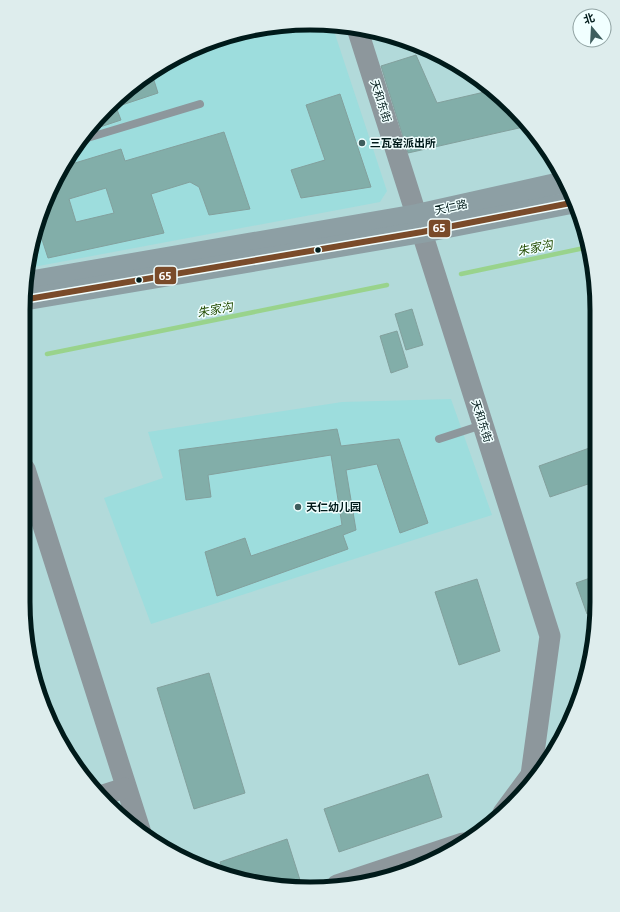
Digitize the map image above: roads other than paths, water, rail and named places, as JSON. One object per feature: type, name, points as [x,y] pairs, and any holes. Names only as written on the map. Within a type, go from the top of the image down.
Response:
[{"type":"main road","name":"天仁路","points":[[31,298],[420,224],[560,184]]},
{"type":"main road","name":"天仁路","points":[[32,281],[569,203]]},
{"type":"street","name":"天和东街","points":[[359,34],[550,636],[531,773]]},
{"type":"street","points":[[30,485],[125,788],[137,822]]},
{"type":"street","points":[[106,794],[125,788]]},
{"type":"street","points":[[357,878],[435,852]]},
{"type":"lane","points":[[90,137],[200,104]]},
{"type":"lane","points":[[440,439],[483,425]]},
{"type":"waterway","name":"朱家沟","points":[[461,274],[583,248]]},
{"type":"waterway","name":"朱家沟","points":[[47,354],[387,285]]},
{"type":"place","name":"三瓦窑派出所","points":[[362,143]]},
{"type":"place","name":"天仁幼儿园","points":[[298,507]]}]
